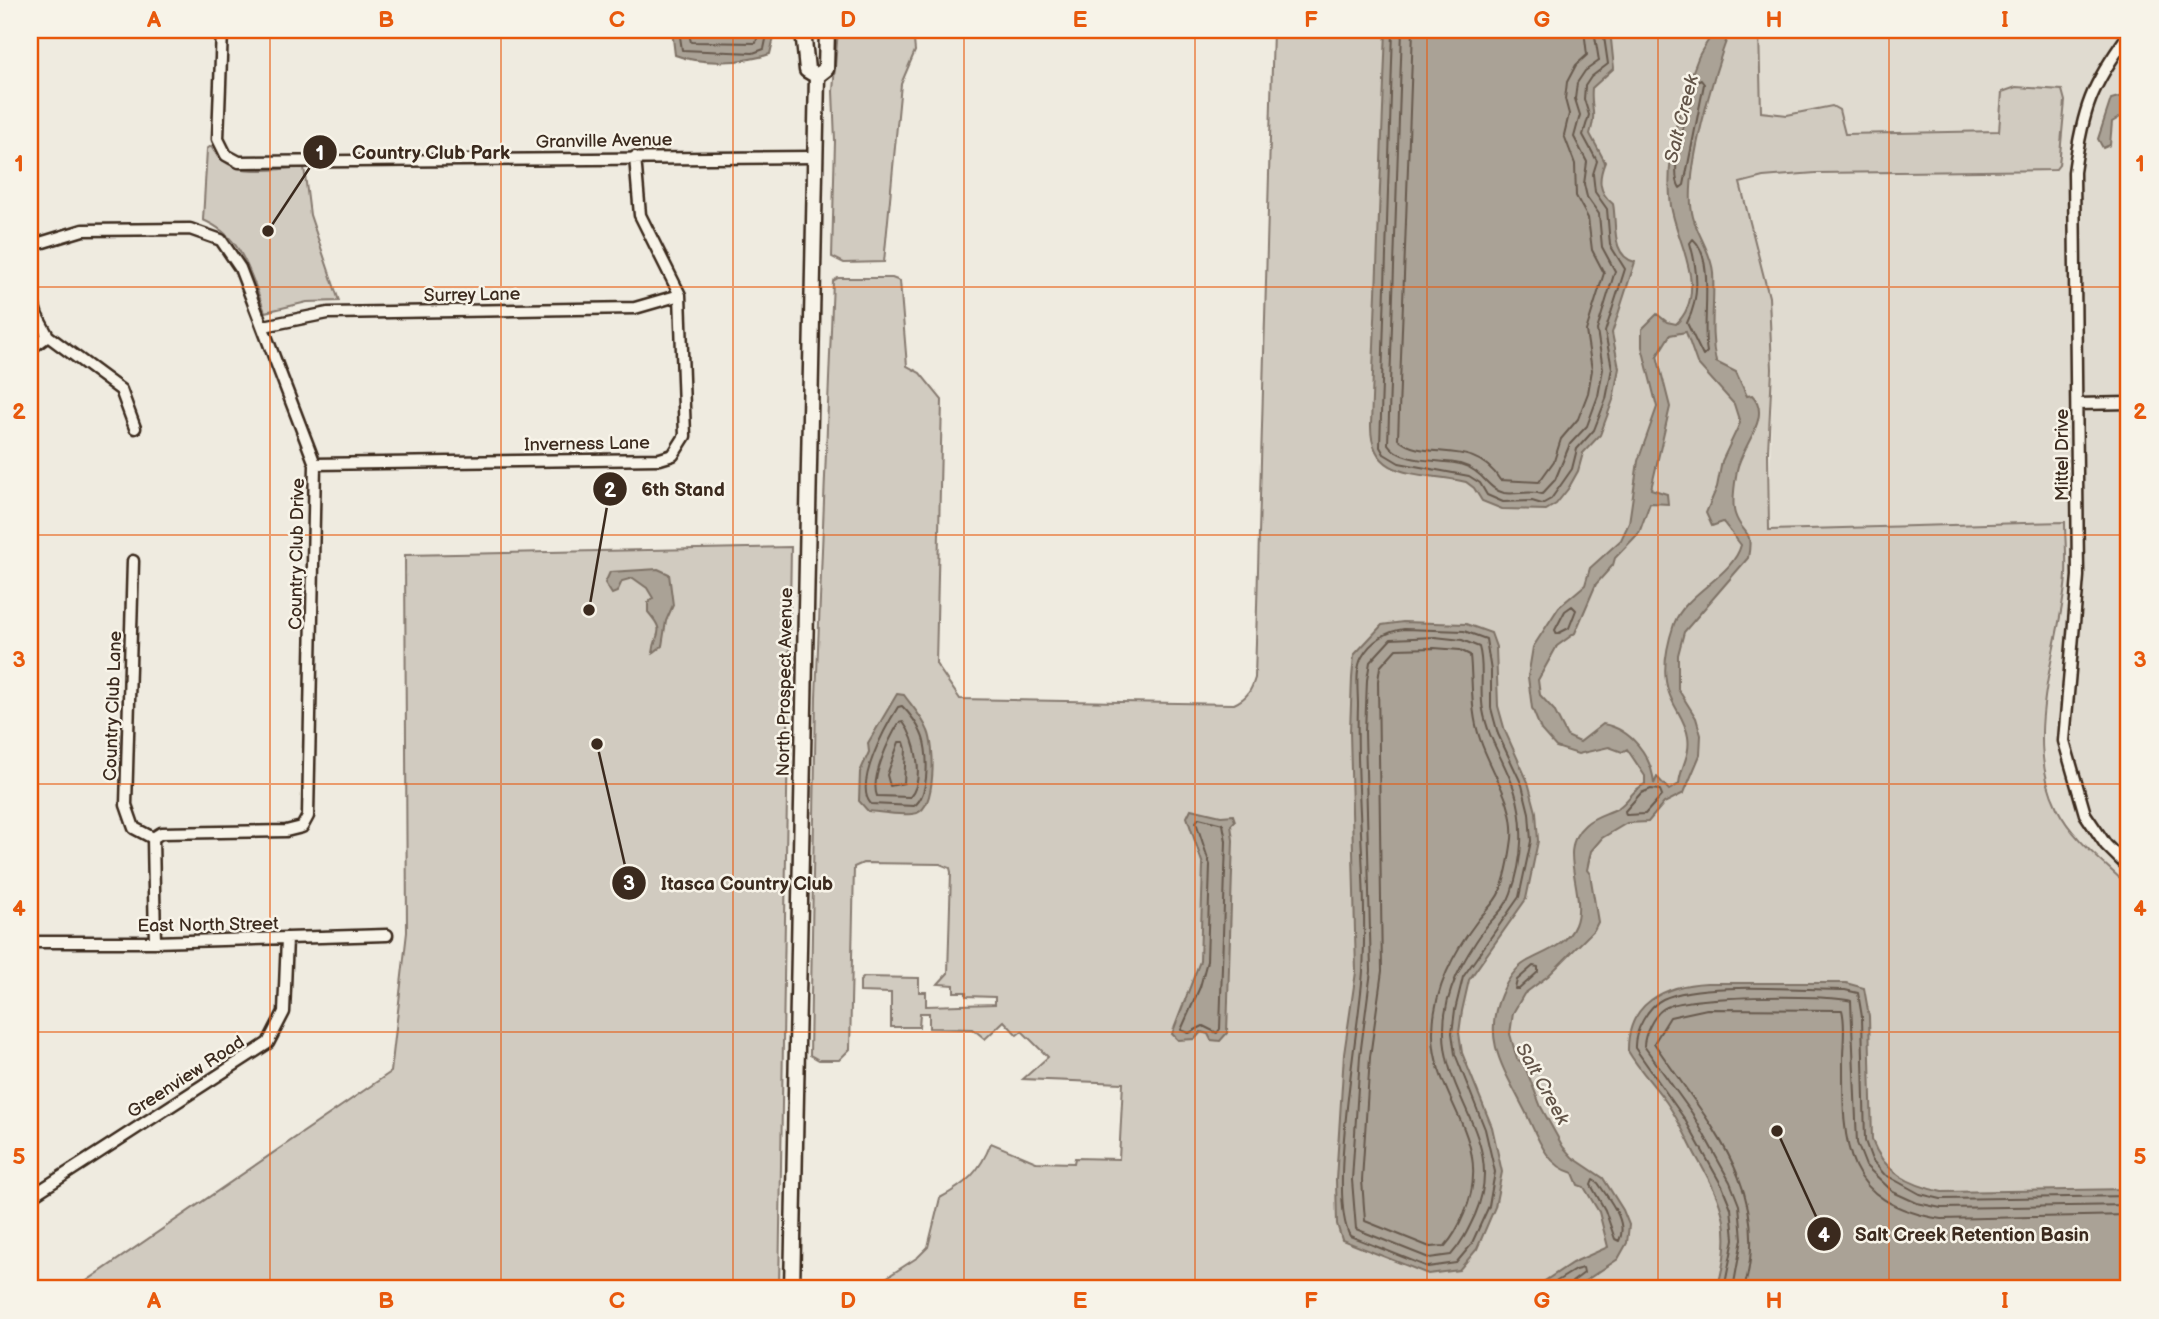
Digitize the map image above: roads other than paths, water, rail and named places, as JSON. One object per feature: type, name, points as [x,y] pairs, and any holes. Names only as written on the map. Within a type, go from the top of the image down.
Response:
[{"type":"main road","name":"North Prospect Avenue","points":[[803,30],[807,70],[817,76]]},
{"type":"main road","name":"North Prospect Avenue","points":[[817,76],[826,69],[827,30]]},
{"type":"main road","name":"North Prospect Avenue","points":[[792,1289],[817,76]]},
{"type":"street","name":"Granville Avenue","points":[[222,30],[218,139],[226,155],[239,162],[816,157]]},
{"type":"street","name":"Mittel Drive","points":[[2129,34],[2102,71],[2081,121],[2074,172],[2078,576],[2073,659],[2065,708],[2065,748],[2085,814],[2106,845],[2129,868]]},
{"type":"street","name":"Inverness Lane","points":[[315,464],[660,459],[673,455],[685,436],[680,295],[640,215],[635,157]]},
{"type":"street","name":"Country Club Drive","points":[[30,246],[83,230],[199,231],[221,240],[240,268],[315,464],[308,817],[302,827],[286,831],[161,833],[153,838]]},
{"type":"street","points":[[30,294],[33,319],[48,336],[121,390],[135,428]]},
{"type":"street","name":"Surrey Lane","points":[[264,326],[328,313],[635,308],[680,295]]},
{"type":"street","points":[[30,349],[48,336]]},
{"type":"street","points":[[2077,404],[2129,403]]},
{"type":"street","name":"Country Club Lane","points":[[133,561],[126,805],[134,828],[153,838]]},
{"type":"street","points":[[153,838],[155,942]]},
{"type":"street","name":"East North Street","points":[[30,942],[155,942],[387,935]]},
{"type":"street","name":"Greenview Road","points":[[30,1197],[268,1043],[284,1013],[287,939]]},
{"type":"water","points":[[672,30],[775,30],[775,33],[770,54],[735,61],[710,61],[675,55]]},
{"type":"water","points":[[1386,30],[1610,30],[1614,68],[1592,88],[1593,120],[1590,134],[1605,162],[1601,185],[1604,195],[1613,204],[1618,246],[1627,259],[1635,262],[1612,333],[1619,368],[1613,400],[1600,435],[1583,453],[1578,471],[1568,489],[1556,504],[1546,510],[1502,509],[1482,501],[1474,488],[1466,482],[1403,471],[1390,466],[1380,457],[1373,444],[1371,425]]},
{"type":"water","name":"Salt Creek","points":[[1714,30],[1730,30],[1702,124],[1692,177],[1691,199],[1693,217],[1713,272],[1713,339],[1716,362],[1736,372],[1747,396],[1752,395],[1758,403],[1758,422],[1737,470],[1733,504],[1738,521],[1748,536],[1748,558],[1684,632],[1678,655],[1678,689],[1696,718],[1701,735],[1700,755],[1684,793],[1664,803],[1648,822],[1627,823],[1602,838],[1591,851],[1587,870],[1590,874],[1598,922],[1594,930],[1548,976],[1524,994],[1513,1013],[1510,1034],[1517,1059],[1524,1064],[1541,1107],[1563,1147],[1572,1157],[1603,1178],[1623,1210],[1629,1225],[1627,1243],[1618,1259],[1573,1289],[1503,1289],[1537,1286],[1572,1263],[1608,1247],[1599,1212],[1584,1187],[1578,1185],[1573,1173],[1549,1157],[1539,1140],[1498,1056],[1494,1027],[1501,995],[1514,972],[1526,962],[1560,944],[1575,925],[1578,899],[1572,859],[1576,835],[1596,817],[1618,808],[1645,784],[1645,776],[1627,749],[1622,752],[1609,747],[1578,754],[1556,747],[1541,730],[1532,708],[1528,677],[1533,647],[1559,607],[1585,585],[1590,568],[1621,540],[1629,523],[1638,461],[1657,407],[1642,347],[1642,329],[1657,314],[1667,322],[1676,324],[1686,311],[1690,297],[1688,266],[1671,206],[1670,169],[1675,130],[1685,93],[1698,58]],"holes":[[[1686,332],[1697,363],[1734,404],[1740,423],[1722,461],[1717,487],[1706,513],[1712,526],[1723,522],[1741,545],[1729,566],[1688,603],[1671,632],[1665,676],[1671,699],[1685,725],[1689,744],[1679,784],[1669,790],[1657,777],[1654,784],[1649,764],[1638,745],[1613,727],[1603,724],[1580,742],[1567,736],[1554,710],[1540,695],[1538,680],[1557,646],[1575,633],[1596,584],[1613,565],[1615,558],[1639,533],[1650,503],[1668,504],[1667,494],[1651,489],[1670,407],[1657,356],[1670,335]]]},
{"type":"water","points":[[2129,94],[2129,112],[2112,122],[2110,145],[2103,148],[2098,139],[2111,99]]},
{"type":"water","points":[[658,569],[669,574],[673,605],[666,621],[662,646],[653,653],[658,629],[648,612],[648,603],[653,598],[647,588],[633,578],[622,581],[617,592],[612,594],[605,583],[610,572]]},
{"type":"water","points":[[1403,622],[1466,624],[1491,633],[1496,647],[1498,706],[1505,731],[1528,782],[1536,812],[1538,841],[1526,899],[1469,980],[1459,1033],[1462,1053],[1492,1127],[1502,1172],[1495,1207],[1477,1249],[1459,1270],[1428,1274],[1342,1240],[1337,1224],[1336,1180],[1344,1054],[1356,972],[1350,731],[1354,655],[1382,625]]},
{"type":"water","points":[[897,694],[904,695],[923,721],[932,750],[928,799],[923,808],[912,814],[868,811],[859,801],[860,772],[869,752],[868,743]]},
{"type":"water","points":[[1191,809],[1221,816],[1233,815],[1235,821],[1231,825],[1233,840],[1227,1033],[1220,1041],[1211,1040],[1208,1034],[1201,1032],[1195,1039],[1178,1040],[1172,1034],[1200,961],[1203,865],[1187,817]]},
{"type":"water","points":[[1707,983],[1846,983],[1864,988],[1869,1016],[1872,1140],[1891,1169],[1919,1186],[1942,1192],[2129,1189],[2129,1289],[1717,1289],[1725,1251],[1724,1220],[1720,1205],[1673,1112],[1628,1051],[1629,1034],[1634,1020],[1651,1000],[1677,988]]},
{"type":"place","name":"Country Club Park","points":[[268,231]]},
{"type":"place","name":"6th Stand","points":[[589,610]]},
{"type":"place","name":"Itasca Country Club","points":[[597,744]]},
{"type":"place","name":"Salt Creek Retention Basin","points":[[1777,1131]]}]
